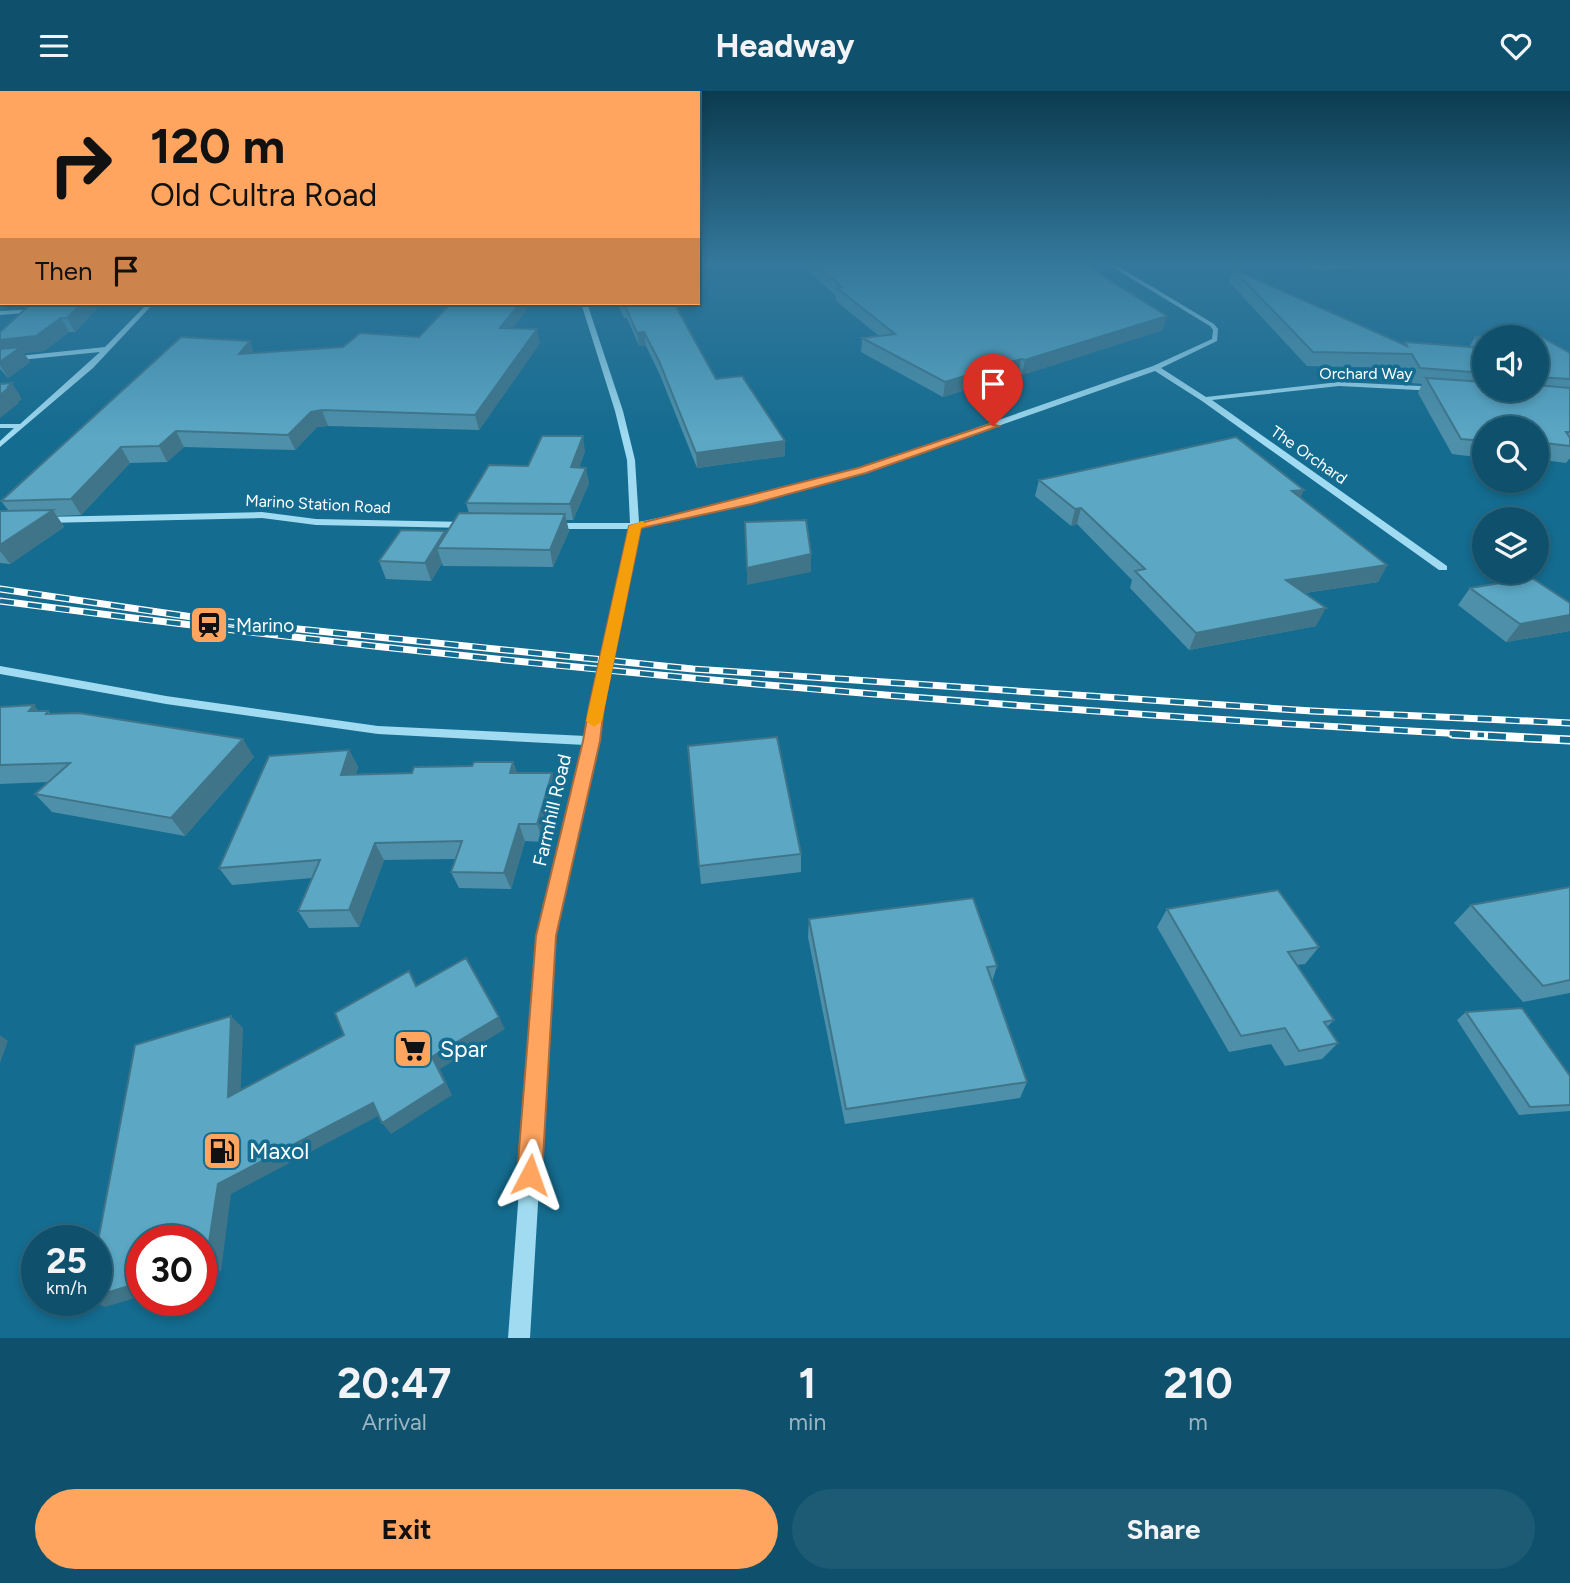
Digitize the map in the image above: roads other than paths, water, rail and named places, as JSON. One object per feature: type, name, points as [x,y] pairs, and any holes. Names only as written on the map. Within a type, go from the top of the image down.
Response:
[{"type":"street","points":[[0,445],[90,366],[134,320]]},
{"type":"street","name":"Farmhill Road","points":[[519,1338],[546,936],[592,741],[596,707],[635,526],[631,460],[619,411],[590,320]]},
{"type":"street","points":[[544,526],[635,526],[752,500],[862,471],[1156,368],[1211,344],[1217,336],[1216,330],[1204,320]]},
{"type":"street","points":[[0,360],[105,349]]},
{"type":"street","name":"The Orchard","points":[[1156,368],[1205,398],[1443,568]]},
{"type":"street","name":"Orchard Way","points":[[1205,398],[1339,384],[1382,384],[1447,390]]},
{"type":"street","points":[[0,426],[21,426]]},
{"type":"street","name":"Marino Station Road","points":[[33,520],[262,516],[316,522],[477,526]]},
{"type":"street","points":[[0,670],[166,700],[378,730],[592,741]]},
{"type":"railway","points":[[0,589],[220,621],[693,669],[1312,711],[1570,723]]},
{"type":"railway","points":[[0,601],[370,646],[741,683],[1112,712],[1484,735]]},
{"type":"railway","points":[[1452,734],[1570,740]]},
{"type":"place","name":"Marino","points":[[209,625]]},
{"type":"place","name":"Spar","points":[[413,1049]]},
{"type":"place","name":"Maxol","points":[[222,1151]]}]
